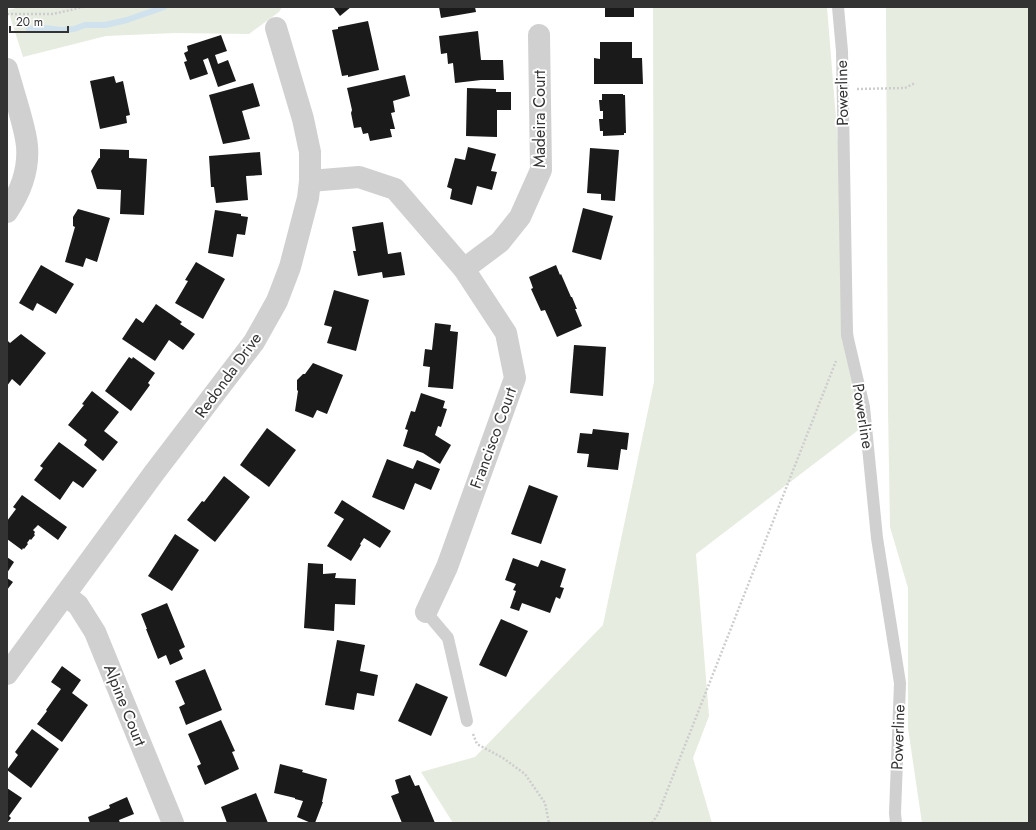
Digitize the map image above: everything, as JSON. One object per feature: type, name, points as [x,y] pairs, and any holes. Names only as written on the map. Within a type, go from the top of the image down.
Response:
[{"type":"street","name":"Redonda Drive","points":[[7,674],[154,473],[254,342],[277,301],[290,267],[308,198],[310,181],[310,152],[303,119],[276,28]]},
{"type":"street","name":"Madeira Court","points":[[464,269],[500,242],[520,217],[541,170],[539,35]]},
{"type":"street","points":[[7,69],[24,129],[27,147],[26,166],[22,184],[15,201],[7,212]]},
{"type":"street","name":"Francisco Court","points":[[310,181],[359,178],[395,189],[464,269],[506,333],[515,378],[446,566],[426,612]]},
{"type":"street","name":"Alpine Court","points":[[65,595],[78,605],[95,632],[173,823]]},
{"type":"lane","name":"Powerline","points":[[838,7],[842,51],[847,336],[864,408],[877,538],[900,683],[895,813],[896,823]]},
{"type":"lane","points":[[426,612],[448,638],[467,721]]},
{"type":"path","points":[[7,14],[53,14],[83,7]]},
{"type":"path","points":[[842,89],[905,88],[916,83]]},
{"type":"path","points":[[652,823],[658,814],[847,336]]},
{"type":"path","points":[[467,721],[477,744],[503,758],[525,774],[545,803],[549,823]]},
{"type":"shaded area","points":[[20,7],[282,7],[279,12],[249,34],[175,33],[106,36],[23,57],[8,10]]},
{"type":"shaded area","points":[[653,7],[827,7],[861,428],[696,554],[709,716],[693,758],[712,823],[453,823],[421,772],[475,757],[603,625],[654,382]]},
{"type":"shaded area","points":[[886,7],[1029,7],[1029,823],[922,823],[908,728],[908,588],[890,527]]},
{"type":"building","points":[[333,7],[351,7],[340,16]]},
{"type":"building","points":[[439,7],[475,7],[476,12],[441,18]]},
{"type":"building","points":[[605,7],[634,7],[634,17],[605,17]]},
{"type":"building","points":[[368,21],[379,70],[348,77],[348,75],[342,76],[332,30],[338,29],[338,27]]},
{"type":"building","points":[[478,31],[481,60],[503,60],[504,80],[481,80],[455,83],[453,63],[448,64],[447,53],[441,54],[439,36]]},
{"type":"building","points":[[221,35],[227,51],[215,55],[218,64],[228,60],[236,81],[218,87],[208,58],[203,60],[208,74],[190,80],[184,62],[187,61],[184,53],[188,51],[187,46]]},
{"type":"building","points":[[600,42],[632,42],[632,58],[642,58],[643,84],[594,84],[594,58],[600,59]]},
{"type":"building","points":[[405,75],[410,96],[393,101],[395,112],[391,113],[395,129],[390,129],[392,137],[370,141],[368,133],[363,134],[361,127],[354,128],[347,88]]},
{"type":"building","points":[[114,76],[116,83],[123,81],[130,115],[126,116],[127,123],[100,129],[90,81]]},
{"type":"building","points":[[253,83],[260,106],[242,111],[250,139],[223,144],[209,95]]},
{"type":"building","points":[[467,88],[496,89],[496,92],[511,92],[511,110],[497,110],[497,137],[466,136]]},
{"type":"building","points":[[602,94],[625,95],[626,133],[624,133],[624,135],[603,136],[603,131],[600,131],[599,119],[603,119],[603,111],[600,111],[599,100],[602,100]]},
{"type":"building","points":[[468,147],[496,154],[491,171],[497,172],[492,190],[477,186],[472,205],[450,199],[452,189],[447,187],[455,158],[465,160]]},
{"type":"building","points":[[590,148],[619,150],[615,201],[601,200],[601,194],[587,193]]},
{"type":"building","points":[[100,149],[129,150],[129,158],[147,159],[144,215],[120,214],[121,190],[97,189],[91,171],[100,158]]},
{"type":"building","points":[[260,152],[262,175],[246,176],[248,200],[216,203],[214,187],[211,187],[209,156]]},
{"type":"building","points":[[583,208],[613,216],[601,260],[572,252]]},
{"type":"building","points":[[78,209],[110,218],[97,262],[86,258],[83,267],[65,262],[75,227],[73,226],[73,217]]},
{"type":"building","points":[[215,210],[241,214],[241,216],[248,217],[245,235],[237,234],[233,257],[208,253]]},
{"type":"building","points":[[383,222],[388,254],[401,252],[405,275],[383,278],[382,272],[358,276],[353,251],[356,251],[352,227]]},
{"type":"building","points":[[196,262],[225,279],[203,319],[175,303],[188,281],[185,280]]},
{"type":"building","points":[[41,265],[74,284],[56,314],[37,303],[33,311],[19,303]]},
{"type":"building","points":[[556,265],[572,297],[582,326],[557,337],[545,310],[541,311],[531,289],[533,288],[529,277]]},
{"type":"building","points":[[334,290],[369,300],[356,351],[327,343],[332,327],[324,325]]},
{"type":"building","points":[[156,304],[182,322],[180,324],[195,334],[183,350],[169,340],[155,361],[122,339],[136,318],[143,323]]},
{"type":"building","points":[[435,323],[451,325],[450,331],[458,332],[453,389],[428,387],[430,367],[423,366],[425,349],[432,350]]},
{"type":"building","points":[[21,334],[46,353],[20,386],[12,379],[7,386],[7,340],[10,343]]},
{"type":"building","points":[[574,345],[606,347],[603,396],[570,393]]},
{"type":"building","points":[[129,357],[132,359],[133,357],[155,373],[148,383],[150,385],[131,411],[105,391]]},
{"type":"building","points":[[313,363],[343,375],[327,414],[317,410],[313,418],[295,411],[298,391],[297,380],[305,374]]},
{"type":"building","points":[[92,391],[119,412],[104,431],[118,442],[103,461],[84,445],[87,440],[68,425],[84,405],[82,404]]},
{"type":"building","points":[[421,393],[445,401],[443,408],[447,409],[441,427],[438,426],[435,435],[451,445],[440,464],[423,453],[403,446],[408,430],[405,429],[411,411],[415,412]]},
{"type":"building","points":[[267,428],[296,450],[269,487],[240,465]]},
{"type":"building","points":[[593,429],[629,433],[627,450],[621,449],[618,470],[587,467],[589,454],[577,453],[580,433],[592,434]]},
{"type":"building","points":[[59,442],[97,470],[83,488],[73,481],[60,500],[34,480],[43,468],[40,466]]},
{"type":"building","points":[[387,459],[413,469],[417,460],[440,469],[431,490],[415,483],[404,510],[372,497]]},
{"type":"building","points":[[224,476],[250,497],[215,542],[187,520],[202,501],[204,502]]},
{"type":"building","points":[[529,485],[558,496],[541,544],[511,534]]},
{"type":"building","points":[[22,495],[67,527],[58,540],[38,525],[33,530],[35,535],[22,550],[7,539],[7,521],[16,509],[13,507]]},
{"type":"building","points":[[342,500],[391,531],[380,548],[364,538],[351,561],[327,546],[344,519],[334,513]]},
{"type":"building","points":[[175,534],[199,550],[172,591],[148,576]]},
{"type":"building","points":[[7,557],[14,562],[7,573]]},
{"type":"building","points":[[513,558],[538,567],[541,560],[566,569],[560,587],[564,588],[560,599],[556,597],[550,613],[522,603],[519,611],[510,608],[516,591],[513,590],[516,584],[505,580]]},
{"type":"building","points":[[308,563],[323,564],[323,574],[336,573],[335,578],[356,579],[355,605],[335,604],[334,631],[304,628]]},
{"type":"building","points":[[7,578],[13,582],[7,590]]},
{"type":"building","points":[[167,603],[185,647],[179,650],[183,659],[170,665],[166,655],[158,659],[141,614]]},
{"type":"building","points":[[501,619],[528,631],[506,677],[479,665]]},
{"type":"building","points":[[337,640],[365,645],[360,671],[378,675],[374,696],[357,693],[354,710],[325,705]]},
{"type":"building","points":[[62,666],[81,680],[72,693],[88,705],[62,742],[37,724],[61,689],[51,682]]},
{"type":"building","points":[[205,669],[222,710],[186,725],[179,707],[185,704],[175,681]]},
{"type":"building","points":[[416,683],[448,697],[431,736],[398,721]]},
{"type":"building","points":[[221,720],[235,751],[232,752],[239,769],[205,785],[197,766],[201,764],[188,734]]},
{"type":"building","points":[[32,729],[59,749],[31,788],[7,770],[18,755],[15,752]]},
{"type":"building","points":[[280,764],[303,770],[302,772],[327,779],[323,802],[315,823],[311,823],[297,817],[303,801],[274,793]]},
{"type":"building","points":[[410,775],[415,786],[419,785],[435,823],[402,823],[391,796],[399,793],[395,780]]},
{"type":"building","points":[[7,788],[22,798],[9,816],[11,818],[7,823]]},
{"type":"building","points":[[256,793],[268,823],[227,823],[221,807]]},
{"type":"building","points":[[127,797],[134,814],[119,820],[120,823],[90,823],[88,817],[110,808],[109,805]]},
{"type":"waterway","points":[[29,29],[45,28],[61,30],[74,29],[85,25],[105,25],[127,20],[164,7]]}]
